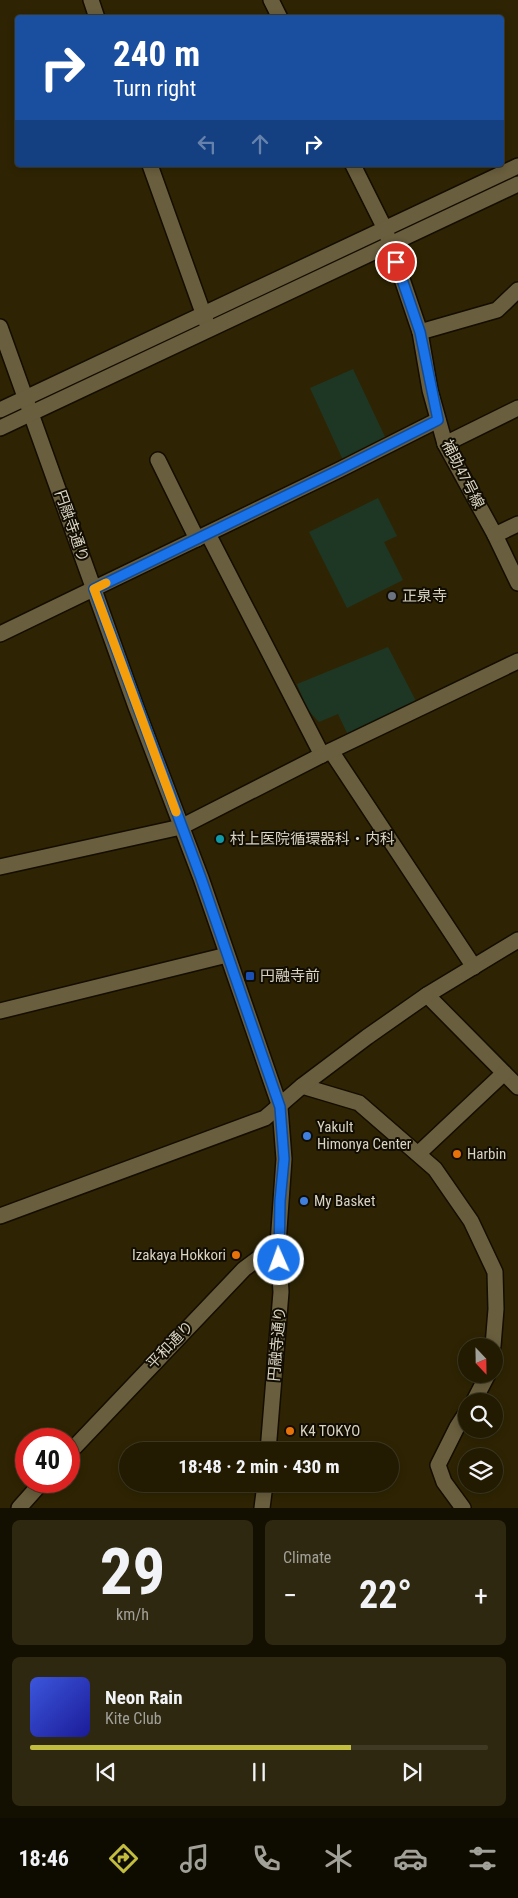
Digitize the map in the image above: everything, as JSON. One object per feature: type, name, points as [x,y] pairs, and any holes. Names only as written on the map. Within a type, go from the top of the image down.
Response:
[{"type":"street","points":[[90,0],[96,15]]},
{"type":"street","points":[[271,0],[278,15]]},
{"type":"street","points":[[0,428],[385,229],[518,166]]},
{"type":"street","points":[[151,167],[206,322]]},
{"type":"street","points":[[354,167],[385,229]]},
{"type":"street","points":[[0,410],[390,245],[518,184]]},
{"type":"street","name":"補助47号線","points":[[385,229],[420,332],[438,420],[445,444],[495,535],[518,583]]},
{"type":"street","points":[[420,332],[496,310],[518,290]]},
{"type":"street","name":"円融寺通り","points":[[0,327],[228,955],[280,1107],[284,1159],[278,1244],[282,1292],[269,1442]]},
{"type":"street","points":[[445,444],[518,408]]},
{"type":"street","points":[[0,634],[438,420]]},
{"type":"street","points":[[158,460],[175,499],[202,536],[326,753],[474,967]]},
{"type":"street","points":[[495,535],[518,524]]},
{"type":"street","points":[[0,866],[182,827],[326,753],[518,661]]},
{"type":"street","points":[[0,1216],[265,1118],[302,1086],[427,995],[518,940]]},
{"type":"street","points":[[0,1011],[228,955]]},
{"type":"street","points":[[427,995],[518,1087]]},
{"type":"street","points":[[419,1153],[504,1073]]},
{"type":"street","points":[[302,1086],[359,1103],[419,1153],[435,1169],[471,1221],[495,1272],[496,1309],[494,1338]]},
{"type":"street","name":"平和通り","points":[[80,1441],[244,1269],[278,1244]]},
{"type":"street","points":[[458,1427],[438,1465],[444,1482],[463,1508]]},
{"type":"street","points":[[262,1508],[263,1492]]},
{"type":"street","points":[[19,1508],[32,1493]]},
{"type":"green space","points":[[353,369],[386,439],[343,460],[310,388]]},
{"type":"green space","points":[[378,498],[397,536],[384,542],[403,580],[347,608],[309,532]]},
{"type":"green space","points":[[388,647],[417,703],[348,735],[338,714],[319,722],[307,709],[297,684]]},
{"type":"slow traffic","points":[[106,583],[94,589],[136,708],[176,812]]},
{"type":"place","name":"正泉寺","points":[[392,596]]},
{"type":"place","name":"村上医院循環器科・内科","points":[[220,839]]},
{"type":"place","name":"円融寺前","points":[[250,976]]},
{"type":"place","name":"Yakult Himonya Center","points":[[307,1136]]},
{"type":"place","name":"Harbin","points":[[457,1154]]},
{"type":"place","name":"My Basket","points":[[304,1201]]},
{"type":"place","name":"Izakaya Hokkori","points":[[236,1255]]},
{"type":"place","name":"K4 TOKYO","points":[[290,1431]]},
{"type":"route","points":[[279,1260],[280,1201],[284,1159],[280,1107],[201,878],[136,708],[94,589],[438,420],[430,390],[420,332],[396,262]]}]
